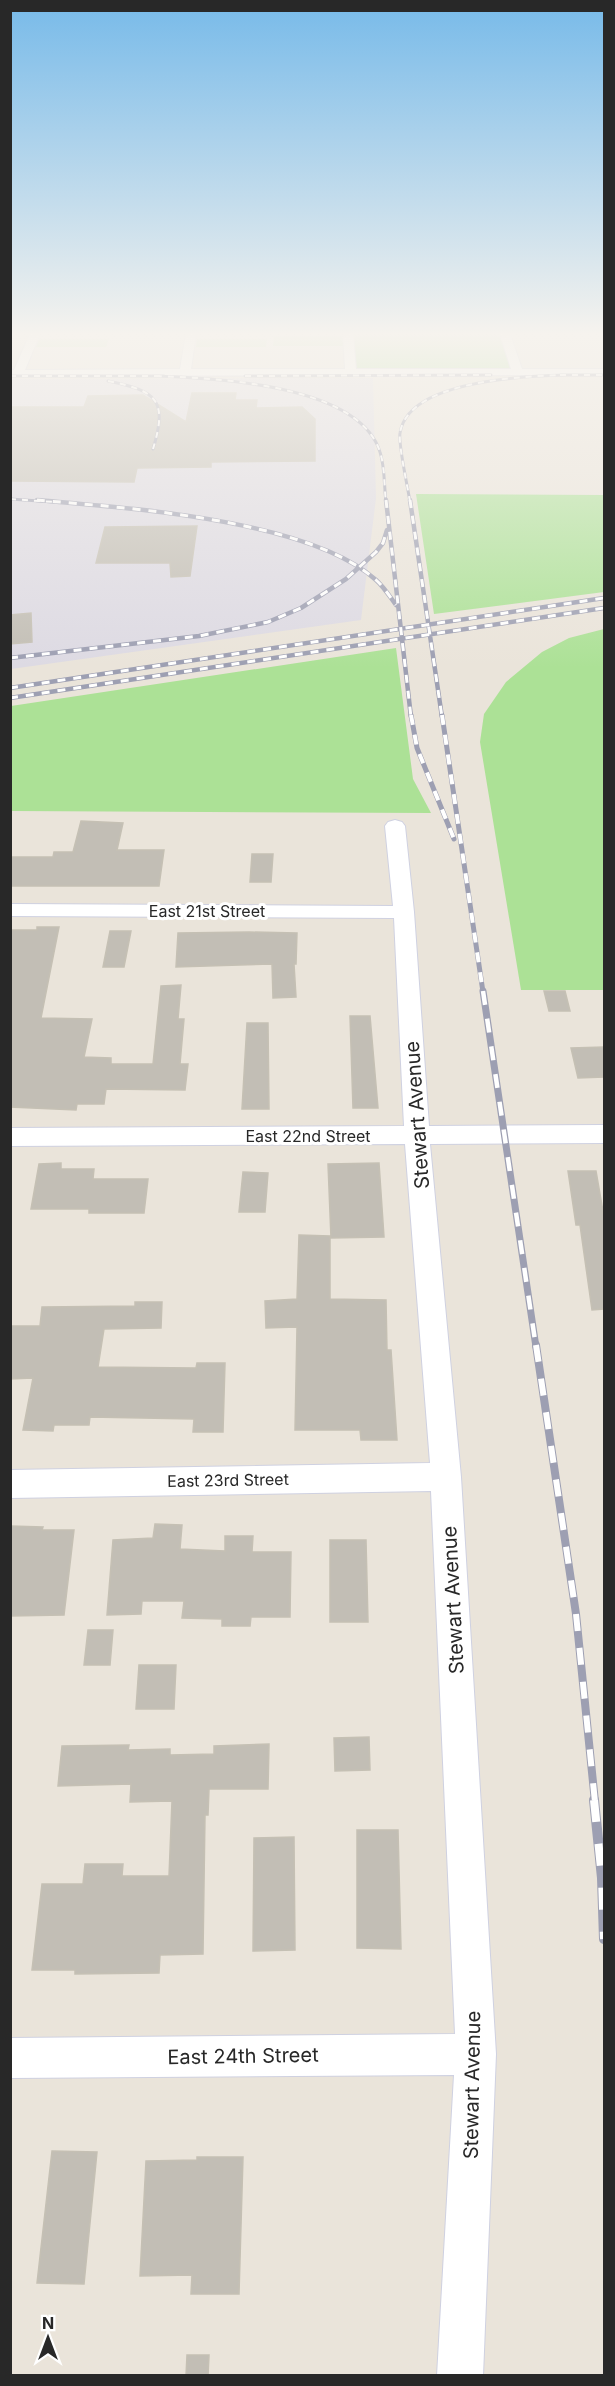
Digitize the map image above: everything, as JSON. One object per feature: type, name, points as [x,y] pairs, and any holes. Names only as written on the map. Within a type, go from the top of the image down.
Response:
[{"type":"street","name":"Stewart Avenue","points":[[396,825],[404,912],[417,1136],[446,1477],[476,2054],[460,2376]]},
{"type":"street","name":"East 21st Street","points":[[10,910],[404,912]]},
{"type":"street","name":"East 22nd Street","points":[[10,1137],[604,1134]]},
{"type":"street","name":"East 23rd Street","points":[[10,1484],[446,1477]]},
{"type":"street","name":"East 24th Street","points":[[10,2058],[476,2054]]},
{"type":"shaded area","points":[[10,445],[375,445],[376,498],[361,620],[11,669]]},
{"type":"green space","points":[[416,494],[604,495],[604,592],[434,614]]},
{"type":"green space","points":[[604,629],[604,990],[521,990],[480,742],[484,714],[506,682],[542,652],[569,638]]},
{"type":"green space","points":[[396,648],[413,779],[431,813],[11,811],[11,706]]},
{"type":"building","points":[[10,445],[315,445],[315,461],[211,462],[211,467],[137,468],[134,482],[10,481]]},
{"type":"building","points":[[197,526],[190,576],[171,577],[170,563],[96,563],[105,527]]},
{"type":"building","points":[[31,613],[32,642],[10,644],[10,615]]},
{"type":"building","points":[[81,821],[123,823],[117,850],[164,850],[159,886],[10,886],[10,857],[53,857],[54,852],[73,852]]},
{"type":"building","points":[[252,854],[273,854],[271,882],[250,882]]},
{"type":"building","points":[[37,927],[59,927],[41,1018],[92,1019],[84,1057],[111,1058],[111,1064],[153,1064],[161,986],[181,985],[178,1019],[184,1019],[180,1064],[188,1064],[185,1090],[106,1089],[104,1104],[77,1104],[76,1110],[10,1107],[10,930],[37,930]]},
{"type":"building","points":[[110,931],[131,931],[124,967],[103,967]]},
{"type":"building","points":[[178,933],[297,933],[296,964],[294,964],[296,997],[273,998],[272,964],[176,967]]},
{"type":"building","points":[[544,991],[565,991],[570,1011],[549,1011]]},
{"type":"building","points":[[350,1016],[370,1016],[378,1108],[353,1108]]},
{"type":"building","points":[[247,1023],[268,1023],[269,1109],[242,1109]]},
{"type":"building","points":[[604,1047],[604,1077],[578,1078],[571,1048]]},
{"type":"building","points":[[61,1163],[61,1169],[94,1169],[93,1179],[148,1179],[144,1213],[89,1213],[89,1209],[31,1209],[39,1164]]},
{"type":"building","points":[[379,1163],[384,1237],[331,1238],[328,1164]]},
{"type":"building","points":[[568,1171],[596,1171],[604,1217],[604,1309],[592,1310],[580,1225],[576,1225]]},
{"type":"building","points":[[243,1172],[268,1173],[265,1212],[239,1212]]},
{"type":"building","points":[[299,1235],[330,1236],[330,1299],[386,1300],[387,1350],[391,1350],[397,1440],[361,1440],[360,1430],[295,1430],[297,1327],[266,1328],[265,1301],[297,1299]]},
{"type":"building","points":[[135,1302],[162,1302],[161,1328],[104,1329],[98,1367],[196,1368],[197,1363],[225,1363],[223,1432],[193,1432],[194,1419],[90,1417],[89,1425],[54,1425],[53,1431],[23,1430],[33,1378],[10,1379],[10,1326],[40,1326],[42,1307],[135,1306]]},
{"type":"building","points":[[155,1524],[182,1525],[180,1549],[225,1551],[225,1536],[253,1536],[252,1552],[291,1552],[290,1617],[251,1617],[250,1626],[222,1626],[222,1619],[182,1618],[184,1601],[142,1601],[141,1614],[107,1615],[113,1540],[153,1538]]},
{"type":"building","points":[[10,1526],[43,1527],[42,1530],[74,1530],[64,1615],[10,1616]]},
{"type":"building","points":[[330,1540],[366,1540],[368,1622],[330,1622]]},
{"type":"building","points":[[88,1630],[113,1630],[110,1665],[84,1665]]},
{"type":"building","points":[[139,1665],[176,1665],[174,1709],[136,1709]]},
{"type":"building","points":[[369,1737],[370,1770],[335,1771],[334,1738]]},
{"type":"building","points":[[269,1744],[268,1789],[209,1789],[208,1815],[205,1815],[203,1954],[160,1955],[159,1973],[75,1974],[75,1970],[32,1970],[42,1884],[83,1884],[85,1864],[123,1864],[122,1876],[169,1876],[172,1801],[130,1802],[131,1784],[58,1786],[62,1746],[129,1745],[128,1750],[170,1749],[170,1755],[214,1754],[214,1746]]},
{"type":"building","points":[[357,1830],[398,1830],[401,1949],[357,1948]]},
{"type":"building","points":[[294,1837],[295,1950],[253,1951],[254,1838]]},
{"type":"building","points":[[52,2151],[97,2152],[84,2284],[37,2283]]},
{"type":"building","points":[[197,2157],[243,2157],[239,2294],[191,2294],[192,2275],[140,2276],[146,2161],[197,2160]]},
{"type":"building","points":[[187,2355],[209,2355],[208,2376],[186,2376]]},
{"type":"railway","points":[[376,445],[382,458],[386,502]]},
{"type":"railway","points":[[401,445],[410,502]]},
{"type":"railway","points":[[10,499],[54,502]]},
{"type":"railway","points":[[37,500],[165,513],[262,530],[307,543],[346,559],[358,568]]},
{"type":"railway","points":[[386,500],[401,629]]},
{"type":"railway","points":[[410,500],[428,625]]},
{"type":"railway","points":[[358,568],[383,543],[387,530]]},
{"type":"railway","points":[[10,658],[199,636],[268,622],[301,608],[346,579],[358,568]]},
{"type":"railway","points":[[358,568],[376,580],[396,605]]},
{"type":"railway","points":[[428,625],[604,598]]},
{"type":"railway","points":[[430,634],[604,608]]},
{"type":"railway","points":[[401,629],[428,625]]},
{"type":"railway","points":[[428,625],[430,634]]},
{"type":"railway","points":[[10,688],[401,629]]},
{"type":"railway","points":[[401,629],[402,639]]},
{"type":"railway","points":[[402,639],[430,634]]},
{"type":"railway","points":[[430,634],[442,717]]},
{"type":"railway","points":[[10,698],[402,639]]},
{"type":"railway","points":[[402,639],[411,717]]},
{"type":"railway","points":[[411,715],[417,748],[454,839]]},
{"type":"railway","points":[[442,715],[483,992]]},
{"type":"railway","points":[[483,991],[536,1347]]},
{"type":"railway","points":[[536,1345],[576,1614],[595,1802]]},
{"type":"railway","points":[[594,1800],[602,1878],[604,1939]]}]
